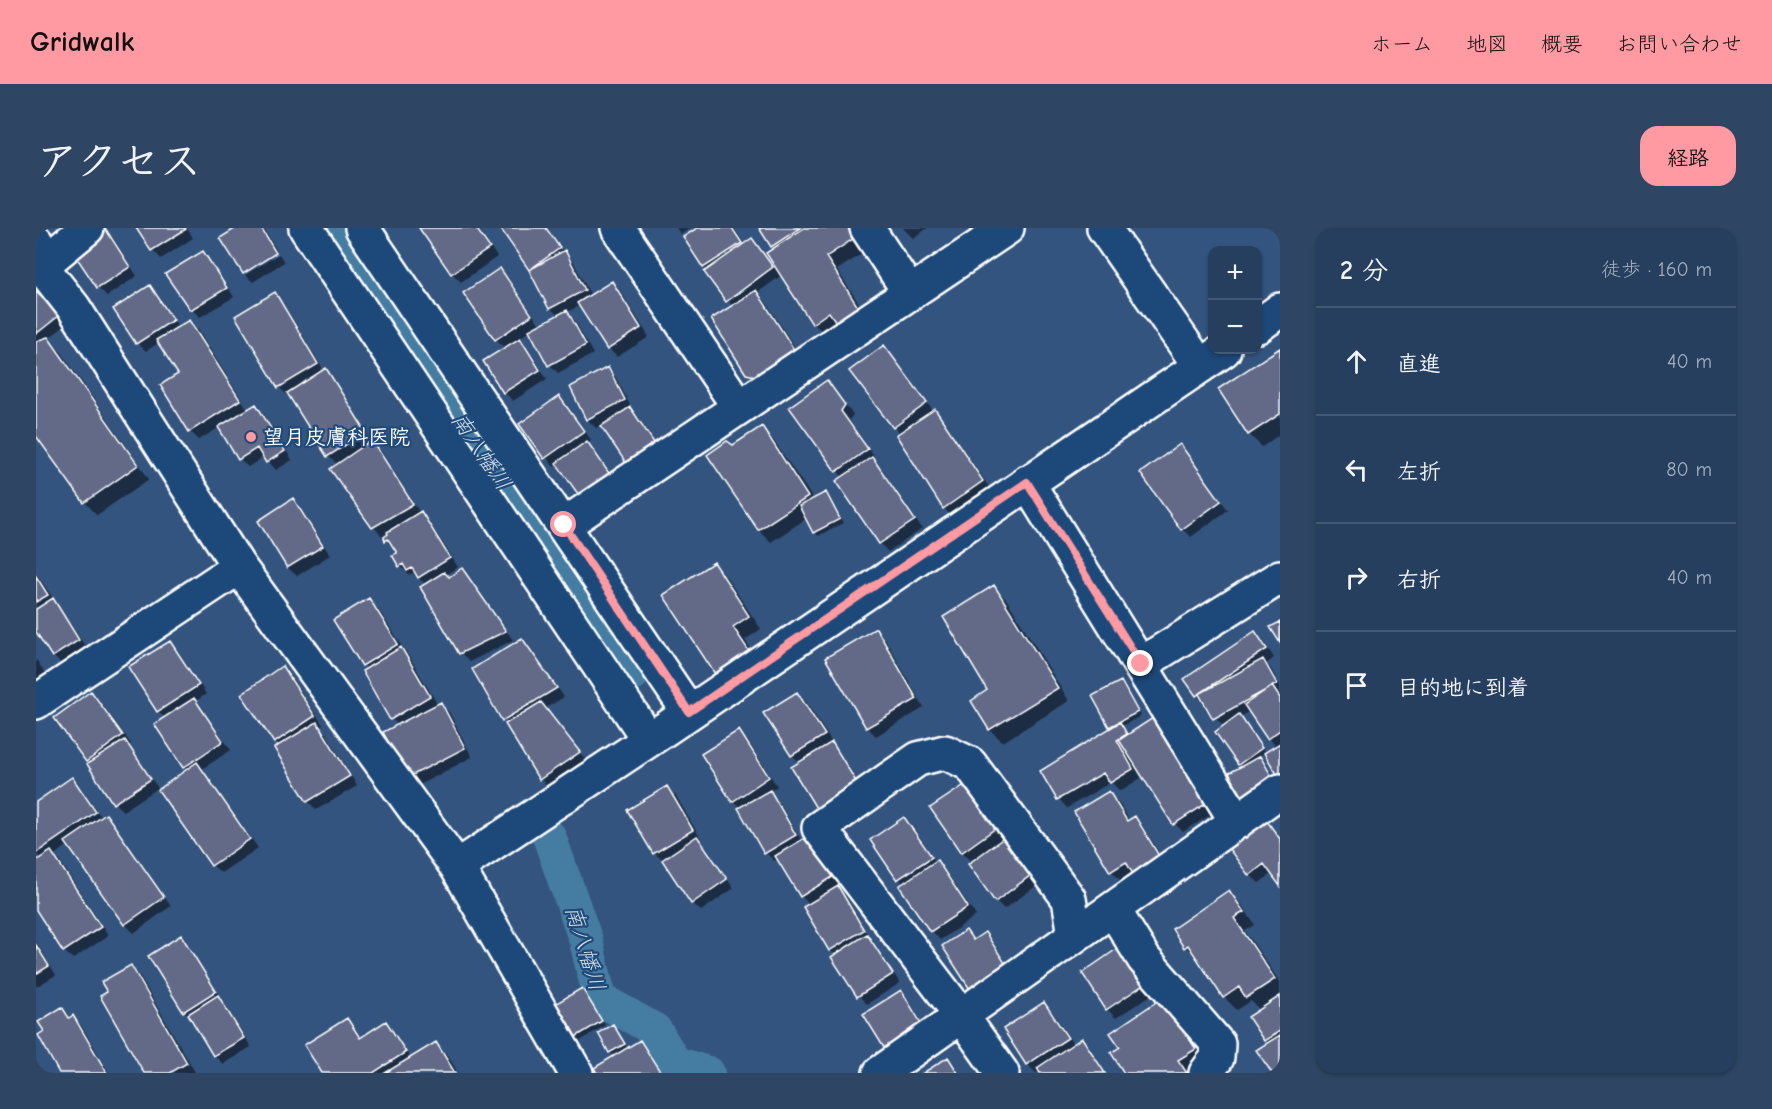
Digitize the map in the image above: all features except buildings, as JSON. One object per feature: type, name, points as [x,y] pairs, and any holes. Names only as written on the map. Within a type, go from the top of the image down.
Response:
[{"type":"street","points":[[87,228],[38,254],[239,567],[457,867],[576,1073]]},
{"type":"street","points":[[306,228],[649,740]]},
{"type":"street","points":[[362,228],[689,712]]},
{"type":"street","points":[[618,228],[739,407]]},
{"type":"street","points":[[867,228],[910,293]]},
{"type":"street","points":[[564,525],[1007,228]]},
{"type":"street","points":[[457,867],[649,740],[1212,358],[1104,228]]},
{"type":"street","points":[[1262,323],[1280,310]]},
{"type":"street","points":[[1027,482],[1237,822]]},
{"type":"street","points":[[36,702],[239,567]]},
{"type":"street","points":[[1141,664],[1280,577]]},
{"type":"street","points":[[1002,1073],[962,1015],[819,828],[918,759],[945,752],[970,764],[1069,899],[1075,935]]},
{"type":"street","points":[[880,1073],[1280,791]]},
{"type":"street","points":[[1113,909],[1144,959],[1218,1044],[1217,1058],[1206,1073]]},
{"type":"waterway","name":"南八幡川","points":[[331,228],[633,674]]},
{"type":"waterway","name":"南八幡川","points":[[549,836],[586,941],[600,999],[655,1030],[675,1063],[708,1073]]},
{"type":"place","name":"望月皮膚科医院","points":[[251,437]]},
{"type":"route","points":[[564,525],[689,712],[1027,482],[1141,664]]}]
